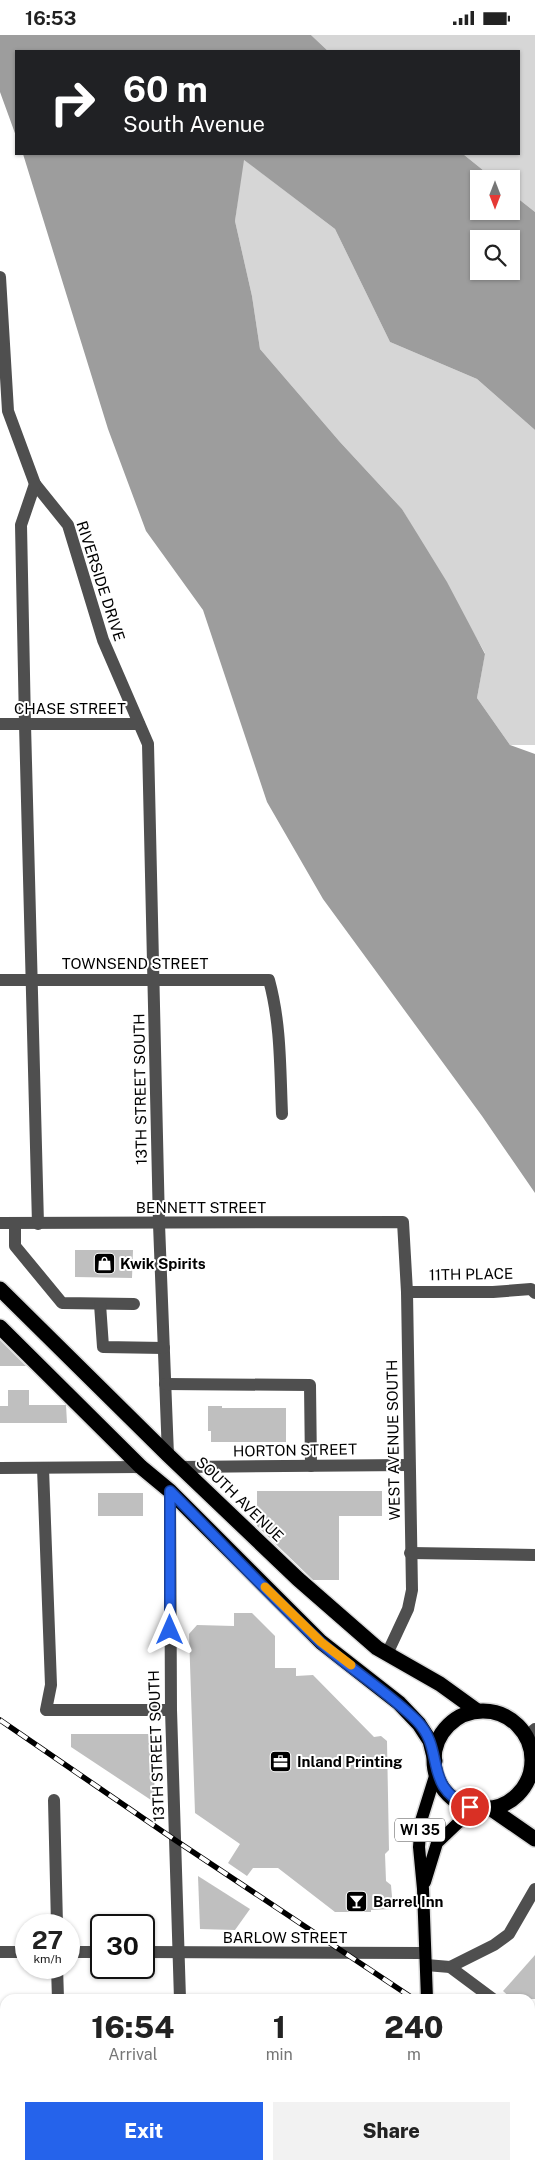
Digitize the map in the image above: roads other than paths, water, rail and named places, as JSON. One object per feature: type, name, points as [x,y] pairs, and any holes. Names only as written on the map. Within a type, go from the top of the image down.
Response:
[{"type":"highway","name":"SOUTH AVENUE","points":[[0,1289],[168,1455],[298,1579],[377,1648],[440,1684],[476,1710],[498,1713],[510,1718],[519,1726],[531,1732],[532,1779],[510,1800],[485,1809]]},
{"type":"highway","points":[[0,1327],[141,1467],[170,1491],[321,1642],[399,1703],[419,1724],[430,1741],[435,1767],[442,1785],[452,1797],[461,1803],[485,1809],[535,1839]]},
{"type":"highway","points":[[435,1767],[435,1751],[443,1732],[462,1716],[476,1710]]},
{"type":"main road","name":"WI 35","points":[[427,1994],[423,1889],[419,1847],[421,1821],[435,1767]]},
{"type":"main road","name":"WI 35","points":[[423,1889],[437,1843],[458,1823],[485,1809]]},
{"type":"street","name":"RIVERSIDE DRIVE","points":[[0,277],[8,411],[35,484],[68,525],[102,640],[139,724]]},
{"type":"street","points":[[35,484],[21,525],[24,724],[38,1224]]},
{"type":"street","name":"CHASE STREET","points":[[0,724],[139,724]]},
{"type":"street","name":"13TH STREET SOUTH","points":[[139,724],[148,744],[159,1224],[168,1455]]},
{"type":"street","name":"TOWNSEND STREET","points":[[0,980],[269,980],[276,1006],[279,1031],[282,1113]]},
{"type":"street","name":"BENNETT STREET","points":[[0,1223],[403,1222]]},
{"type":"street","name":"WEST AVENUE SOUTH","points":[[387,1653],[408,1609],[412,1590],[407,1291],[403,1222]]},
{"type":"street","points":[[15,1224],[15,1246],[62,1303],[134,1304]]},
{"type":"street","name":"11TH PLACE","points":[[407,1291],[531,1289],[535,1293]]},
{"type":"street","points":[[100,1304],[103,1347],[164,1348]]},
{"type":"street","points":[[165,1384],[310,1385],[311,1466]]},
{"type":"street","name":"HORTON STREET","points":[[182,1467],[410,1465]]},
{"type":"street","points":[[0,1468],[141,1467]]},
{"type":"street","points":[[43,1468],[51,1685],[46,1710],[171,1710]]},
{"type":"street","name":"13TH STREET SOUTH","points":[[170,1491],[171,1710],[180,1994]]},
{"type":"street","points":[[410,1553],[535,1555]]},
{"type":"street","points":[[54,1800],[56,1914]]},
{"type":"street","points":[[486,1994],[450,1967],[494,1945],[509,1934],[535,1889]]},
{"type":"street","points":[[0,1952],[15,1952]]},
{"type":"street","name":"BARLOW STREET","points":[[155,1952],[425,1959],[450,1967]]},
{"type":"street","points":[[57,1979],[58,1994]]},
{"type":"railway","points":[[0,1720],[175,1840],[406,1994]]},
{"type":"place","name":"Kwik Spirits","points":[[104,1263]]},
{"type":"place","name":"Inland Printing","points":[[281,1761]]},
{"type":"place","name":"Barrel Inn","points":[[357,1901]]}]
